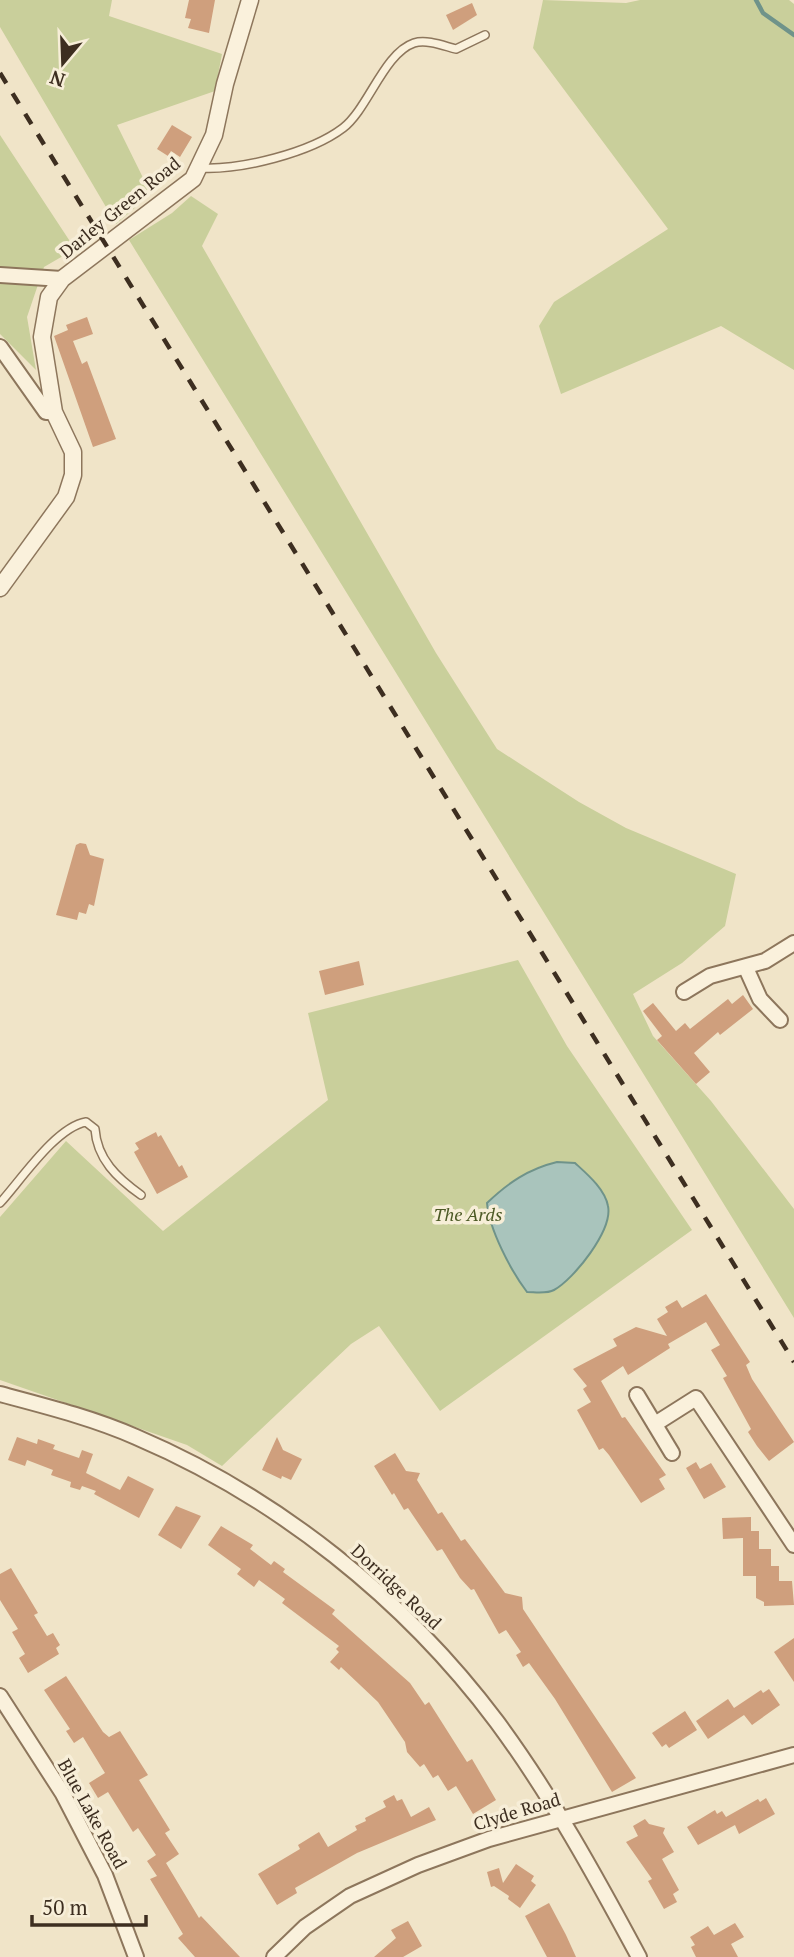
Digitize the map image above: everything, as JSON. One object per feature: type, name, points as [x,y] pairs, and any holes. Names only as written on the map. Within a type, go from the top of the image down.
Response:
[{"type":"street","name":"Darley Green Road","points":[[0,588],[66,497],[73,475],[73,452],[54,412],[42,337],[49,298],[62,279],[182,188],[200,168],[214,135],[228,73],[250,0]]},
{"type":"street","points":[[0,275],[62,279]]},
{"type":"street","points":[[0,347],[46,412],[54,412]]},
{"type":"street","points":[[684,992],[710,976],[765,961],[794,943]]},
{"type":"street","points":[[746,968],[760,999],[780,1020]]},
{"type":"street","name":"Dorridge Road","points":[[0,1394],[135,1436],[201,1468],[258,1502],[347,1564],[419,1631],[497,1721],[561,1819],[639,1957]]},
{"type":"street","points":[[637,1395],[672,1453]]},
{"type":"street","points":[[655,1424],[696,1398],[794,1545]]},
{"type":"street","name":"Blue Lake Road","points":[[0,1696],[63,1794],[105,1875],[136,1957]]},
{"type":"street","name":"Clyde Road","points":[[274,1957],[305,1927],[350,1896],[418,1865],[489,1839],[794,1755]]},
{"type":"lane","points":[[200,168],[246,167],[328,138],[345,127],[400,53],[414,43],[429,42],[456,49],[485,35]]},
{"type":"lane","points":[[0,1203],[59,1135],[75,1124],[86,1122],[95,1129],[96,1142],[109,1168],[141,1195]]},
{"type":"green space","points":[[0,0],[112,0],[109,16],[222,54],[215,91],[117,125],[151,194],[116,224],[0,27]]},
{"type":"green space","points":[[543,0],[626,3],[640,0],[789,0],[794,4],[794,370],[721,326],[561,394],[539,326],[554,302],[668,229],[533,48]]},
{"type":"green space","points":[[0,135],[75,249],[44,267],[27,317],[36,370],[0,334]]},
{"type":"green space","points":[[191,196],[218,214],[202,246],[436,653],[497,749],[579,802],[626,828],[736,874],[725,926],[682,963],[633,994],[653,1036],[711,1101],[794,1209],[794,1318],[129,240],[172,213]]},
{"type":"green space","name":"The Ards","points":[[518,960],[567,1046],[692,1230],[440,1411],[379,1326],[351,1344],[222,1466],[187,1445],[0,1380],[0,1217],[66,1141],[163,1231],[328,1100],[308,1013]]},
{"type":"water","points":[[557,1162],[575,1163],[590,1177],[606,1200],[608,1216],[598,1240],[572,1276],[551,1291],[527,1292],[502,1249],[487,1203],[519,1178]]},
{"type":"building","points":[[189,0],[215,0],[209,33],[188,28],[191,19],[185,18]]},
{"type":"building","points":[[472,3],[477,15],[453,30],[446,15]]},
{"type":"building","points":[[172,125],[192,137],[180,157],[171,151],[168,156],[157,149]]},
{"type":"building","points":[[87,317],[93,334],[73,341],[82,364],[87,361],[116,439],[93,447],[54,336],[68,330],[66,325]]},
{"type":"building","points":[[86,844],[90,855],[104,859],[94,906],[89,904],[86,914],[79,912],[77,920],[56,915],[76,845]]},
{"type":"building","points":[[359,961],[364,985],[325,995],[319,971]]},
{"type":"building","points":[[743,995],[753,1009],[720,1035],[718,1032],[694,1053],[710,1072],[696,1084],[657,1040],[662,1036],[643,1011],[653,1003],[676,1031],[685,1023],[690,1029],[728,999],[732,1004]]},
{"type":"building","points":[[156,1132],[158,1137],[161,1135],[179,1167],[182,1165],[188,1177],[157,1194],[134,1152],[139,1149],[135,1143]]},
{"type":"building","points":[[706,1294],[750,1362],[746,1365],[752,1379],[794,1442],[769,1461],[757,1446],[748,1432],[751,1429],[723,1378],[727,1376],[711,1350],[720,1345],[706,1322],[668,1344],[670,1348],[628,1375],[623,1366],[601,1381],[622,1418],[625,1417],[666,1475],[659,1479],[665,1489],[641,1503],[609,1455],[603,1448],[599,1450],[577,1410],[591,1402],[583,1389],[587,1386],[573,1369],[617,1346],[613,1339],[636,1327],[667,1336],[657,1319],[668,1312],[665,1307],[677,1300],[682,1308]]},
{"type":"building","points":[[17,1437],[37,1444],[38,1439],[55,1445],[53,1449],[79,1458],[82,1450],[93,1454],[86,1473],[120,1490],[128,1476],[154,1489],[139,1518],[94,1494],[96,1491],[82,1486],[80,1490],[70,1487],[71,1482],[51,1475],[53,1470],[27,1460],[25,1466],[8,1460]]},
{"type":"building","points":[[277,1437],[283,1450],[302,1459],[291,1480],[282,1476],[281,1479],[262,1470]]},
{"type":"building","points":[[395,1453],[406,1471],[420,1473],[417,1480],[438,1514],[442,1512],[461,1541],[465,1539],[505,1593],[522,1597],[523,1609],[636,1778],[612,1792],[555,1699],[529,1663],[523,1667],[516,1655],[521,1652],[506,1630],[499,1634],[474,1589],[471,1590],[460,1578],[442,1549],[437,1551],[408,1508],[404,1510],[394,1493],[392,1495],[374,1466]]},
{"type":"building","points":[[696,1462],[700,1469],[711,1463],[726,1487],[704,1499],[686,1468]]},
{"type":"building","points":[[176,1506],[201,1516],[181,1549],[158,1535]]},
{"type":"building","points":[[751,1517],[751,1531],[759,1531],[759,1549],[771,1549],[771,1566],[779,1566],[779,1581],[792,1581],[794,1605],[764,1606],[764,1602],[756,1598],[756,1576],[743,1576],[743,1538],[723,1539],[722,1518]]},
{"type":"building","points":[[221,1526],[253,1545],[250,1549],[271,1565],[274,1561],[285,1569],[283,1572],[335,1610],[332,1614],[410,1683],[425,1705],[429,1702],[467,1762],[472,1759],[496,1800],[473,1814],[456,1786],[448,1791],[438,1775],[433,1778],[424,1764],[420,1767],[407,1752],[405,1742],[378,1702],[341,1667],[339,1670],[330,1662],[339,1652],[336,1649],[339,1646],[282,1603],[285,1599],[259,1580],[254,1587],[237,1574],[241,1569],[208,1545]]},
{"type":"building","points":[[11,1568],[38,1613],[34,1615],[47,1636],[53,1633],[60,1645],[56,1648],[59,1654],[28,1673],[19,1658],[25,1654],[12,1632],[18,1629],[0,1600],[0,1574]]},
{"type":"building","points":[[794,1638],[794,1682],[774,1652]]},
{"type":"building","points":[[66,1676],[103,1732],[109,1737],[120,1731],[148,1775],[139,1780],[170,1830],[165,1833],[179,1854],[166,1863],[199,1918],[201,1916],[240,1957],[195,1957],[178,1938],[183,1934],[150,1879],[157,1876],[147,1861],[156,1855],[138,1828],[133,1832],[108,1792],[98,1798],[89,1783],[105,1773],[83,1737],[74,1743],[66,1731],[70,1729],[44,1690]]},
{"type":"building","points":[[769,1689],[780,1705],[752,1725],[744,1715],[708,1739],[696,1721],[728,1699],[734,1708],[761,1690],[763,1693]]},
{"type":"building","points":[[685,1711],[697,1730],[669,1748],[666,1744],[662,1747],[652,1733]]},
{"type":"building","points":[[394,1795],[397,1801],[402,1799],[411,1817],[429,1807],[436,1820],[357,1853],[295,1888],[297,1893],[277,1905],[258,1874],[300,1849],[298,1845],[319,1832],[328,1847],[357,1830],[355,1826],[386,1807],[383,1801]]},
{"type":"building","points":[[766,1798],[775,1814],[739,1834],[735,1825],[698,1845],[687,1827],[715,1810],[717,1814],[722,1811],[726,1817],[758,1799],[760,1802]]},
{"type":"building","points":[[645,1819],[649,1824],[665,1828],[663,1833],[674,1852],[662,1859],[679,1890],[673,1894],[677,1902],[664,1909],[648,1881],[652,1879],[626,1842],[638,1836],[633,1826]]},
{"type":"building","points":[[516,1864],[534,1876],[531,1881],[536,1885],[520,1908],[508,1899],[509,1896],[494,1886],[491,1887],[487,1872],[499,1868],[503,1883]]},
{"type":"building","points":[[549,1903],[576,1957],[547,1957],[525,1916]]},
{"type":"building","points":[[408,1921],[422,1946],[403,1957],[374,1957],[396,1938],[391,1930]]},
{"type":"building","points":[[735,1923],[744,1937],[731,1944],[738,1957],[696,1957],[691,1947],[695,1945],[690,1937],[708,1926],[714,1935]]},
{"type":"waterway","points":[[756,0],[763,13],[794,35]]},
{"type":"railway","points":[[0,73],[794,1362]]}]
